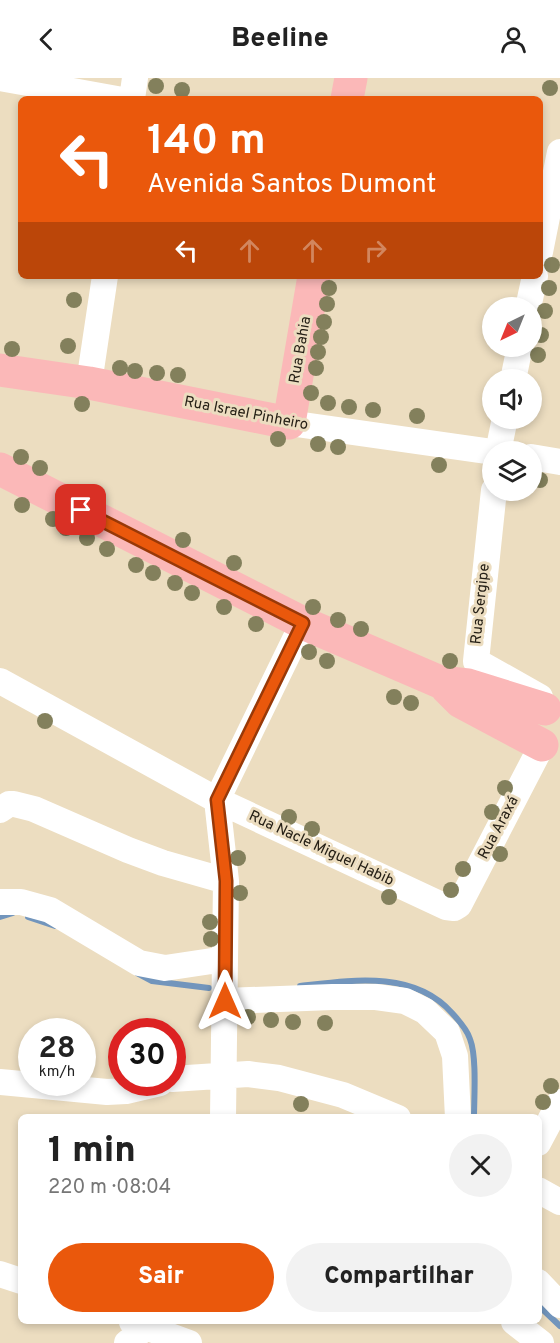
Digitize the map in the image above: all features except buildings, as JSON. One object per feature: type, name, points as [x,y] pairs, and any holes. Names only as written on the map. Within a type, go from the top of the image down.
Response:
[{"type":"main road","points":[[348,96],[351,78]]},
{"type":"main road","name":"Rua Bahia","points":[[289,423],[313,279]]},
{"type":"main road","name":"Rua Israel Pinheiro","points":[[0,370],[89,383],[289,423]]},
{"type":"main road","points":[[0,470],[303,623],[440,682],[468,684],[554,707]]},
{"type":"main road","points":[[440,682],[461,702],[552,749]]},
{"type":"main road","points":[[552,749],[536,737],[534,726],[537,716],[554,707]]},
{"type":"street","points":[[0,78],[100,96]]},
{"type":"street","points":[[132,96],[135,78]]},
{"type":"street","points":[[543,234],[554,167]]},
{"type":"street","points":[[89,383],[105,279]]},
{"type":"street","points":[[530,297],[534,279]]},
{"type":"street","name":"Rua Israel Pinheiro","points":[[289,423],[482,450]]},
{"type":"street","points":[[542,459],[560,462]]},
{"type":"street","name":"Rua Sergipe","points":[[493,501],[476,661],[554,707]]},
{"type":"street","points":[[223,1114],[226,881],[217,800],[303,623]]},
{"type":"street","name":"Rua Nacle Miguel Habib","points":[[0,681],[217,800],[446,907],[454,908]]},
{"type":"street","name":"Rua Araxá","points":[[454,908],[459,905],[552,749]]},
{"type":"street","points":[[0,810],[9,804],[34,809],[128,850],[226,881]]},
{"type":"street","points":[[0,902],[21,902],[50,910],[139,963],[165,968],[225,959]]},
{"type":"street","points":[[225,1001],[365,997],[405,1000],[425,1011],[447,1032],[455,1056],[458,1114]]},
{"type":"street","points":[[186,1078],[248,1074],[279,1078],[403,1114]]},
{"type":"street","points":[[0,1082],[108,1092]]},
{"type":"street","points":[[343,1095],[388,1114]]},
{"type":"street","points":[[542,1136],[560,1102]]},
{"type":"street","points":[[542,1192],[560,1202]]},
{"type":"street","points":[[0,1275],[18,1280]]},
{"type":"street","points":[[517,1324],[541,1343]]},
{"type":"street","points":[[138,1328],[189,1343]]},
{"type":"waterway","points":[[0,917],[13,913]]},
{"type":"waterway","points":[[28,917],[55,926]]},
{"type":"waterway","points":[[137,973],[152,981],[209,988]]},
{"type":"waterway","points":[[300,986],[381,981],[420,990],[437,999],[460,1022],[470,1039],[474,1067],[474,1114]]},
{"type":"waterway","points":[[542,1309],[560,1326]]},
{"type":"route","points":[[81,510],[303,623],[217,800],[226,881],[225,1001]]}]
